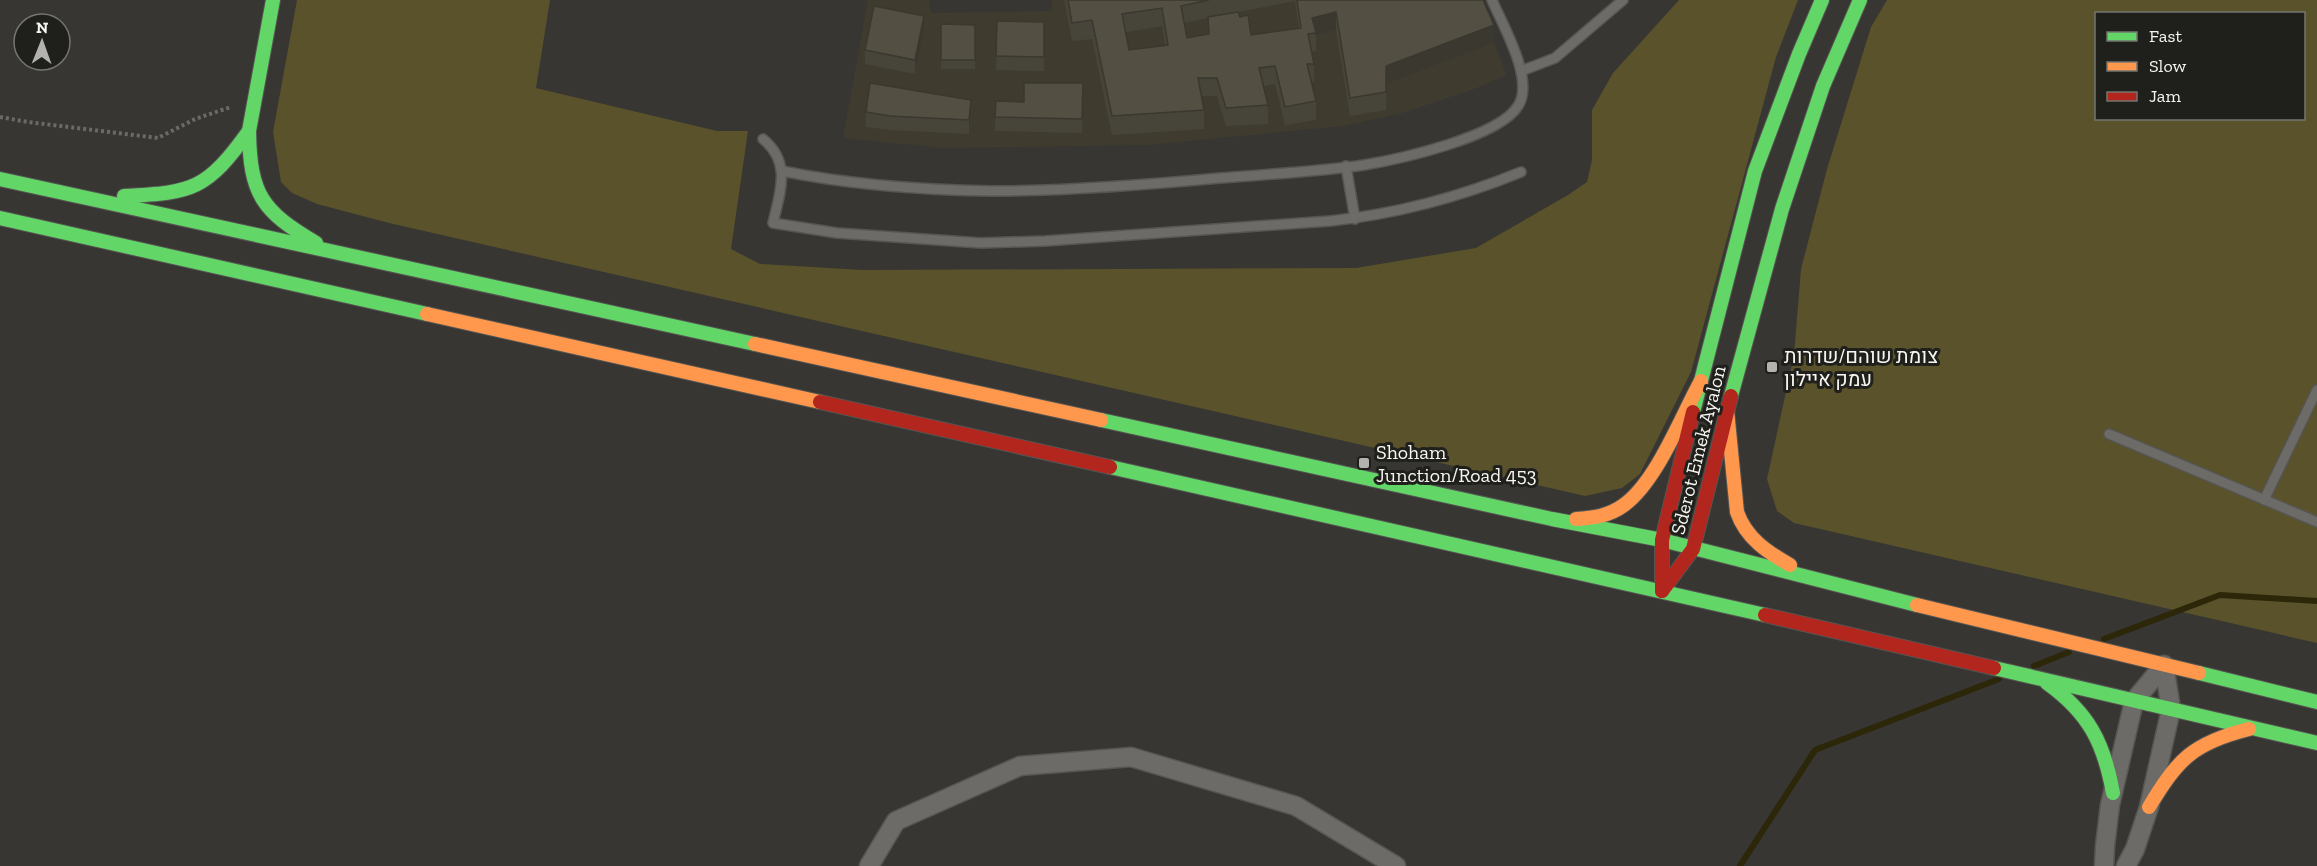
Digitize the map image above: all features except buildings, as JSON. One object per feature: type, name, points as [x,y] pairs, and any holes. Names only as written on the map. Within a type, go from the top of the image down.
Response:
[{"type":"main road","points":[[273,0],[249,131],[249,160],[252,179],[260,198],[272,212],[289,227],[336,254]]},
{"type":"main road","name":"Sderot Emek Ayalon","points":[[1662,591],[1662,540],[1755,171],[1822,0]]},
{"type":"main road","name":"Sderot Emek Ayalon","points":[[1662,591],[1693,549],[1726,411],[1782,210],[1823,86],[1860,0]]},
{"type":"main road","points":[[87,198],[168,194],[199,185],[217,173],[249,131]]},
{"type":"main road","points":[[0,179],[1552,519],[1662,540],[1821,582],[2317,702]]},
{"type":"main road","points":[[0,218],[1662,591],[2317,743]]},
{"type":"main road","points":[[1552,519],[1589,519],[1628,504],[1652,475],[1701,381]]},
{"type":"main road","points":[[1726,411],[1740,525],[1755,543],[1775,557],[1821,582]]},
{"type":"main road","points":[[2040,679],[2060,692],[2088,721],[2100,741],[2108,762],[2113,793]]},
{"type":"main road","points":[[2149,807],[2184,756],[2213,739],[2254,728]]},
{"type":"street","points":[[2104,866],[2104,846],[2113,793],[2134,701],[2164,665]]},
{"type":"street","points":[[2126,866],[2135,849],[2149,807],[2171,709],[2164,665]]},
{"type":"street","points":[[869,866],[896,821],[1020,766],[1131,757],[1296,806],[1396,866]]},
{"type":"lane","points":[[782,171],[870,184],[993,191],[1125,186],[1346,166],[1399,158],[1480,132],[1512,114],[1519,105],[1524,93],[1521,71],[1492,0]]},
{"type":"lane","points":[[1521,71],[1555,58],[1623,0]]},
{"type":"lane","points":[[763,139],[779,158],[782,171],[773,224],[837,233],[981,243],[1045,241],[1355,219],[1415,207],[1494,183],[1521,172]]},
{"type":"lane","points":[[1346,166],[1355,219]]},
{"type":"lane","points":[[2264,500],[2317,390]]},
{"type":"lane","points":[[2109,434],[2317,522]]},
{"type":"path","points":[[0,117],[158,138],[195,119],[256,98]]},
{"type":"shaded area","points":[[297,0],[550,0],[536,88],[717,131],[748,131],[731,249],[760,264],[862,270],[1356,268],[1476,248],[1587,182],[1592,160],[1592,110],[1613,73],[1679,0],[1798,0],[1776,57],[1691,372],[1640,474],[1622,488],[1585,496],[389,223],[317,204],[292,193],[281,182],[273,132]]},
{"type":"shaded area","points":[[868,0],[929,0],[931,13],[1051,11],[1052,0],[1476,0],[1507,75],[1474,89],[1399,114],[1343,126],[1148,145],[943,148],[843,138]]},
{"type":"shaded area","points":[[1887,0],[2317,0],[2317,643],[1794,523],[1777,511],[1767,479],[1794,355],[1801,269],[1827,169],[1871,27]]},
{"type":"waterway","points":[[2104,639],[2220,595],[2317,601]]},
{"type":"waterway","points":[[2034,666],[2069,652]]},
{"type":"waterway","points":[[1740,866],[1815,750],[1999,679]]},
{"type":"traffic: fast","points":[[249,131],[273,0]]},
{"type":"traffic: fast","points":[[1693,412],[1755,171],[1822,0]]},
{"type":"traffic: fast","points":[[1731,396],[1782,209],[1823,86],[1860,0]]},
{"type":"traffic: fast","points":[[249,131],[252,171],[263,199],[283,221],[316,243]]},
{"type":"traffic: fast","points":[[124,196],[167,193],[197,184],[222,165],[249,131]]},
{"type":"traffic: fast","points":[[0,179],[755,344]]},
{"type":"traffic: fast","points":[[0,218],[427,314]]},
{"type":"traffic: fast","points":[[1101,420],[1552,519],[1662,540],[1917,605]]},
{"type":"traffic: fast","points":[[1110,467],[1765,615]]},
{"type":"traffic: fast","points":[[1994,668],[2317,743]]},
{"type":"traffic: fast","points":[[2199,673],[2317,702]]},
{"type":"traffic: fast","points":[[2047,683],[2074,706],[2092,730],[2105,759],[2113,793]]},
{"type":"traffic: slow","points":[[427,314],[820,402]]},
{"type":"traffic: slow","points":[[755,344],[1101,420]]},
{"type":"traffic: slow","points":[[1576,519],[1613,512],[1636,494],[1658,465],[1701,381]]},
{"type":"traffic: slow","points":[[1727,410],[1737,512],[1752,537],[1773,555],[1790,565]]},
{"type":"traffic: slow","points":[[1917,605],[2199,673]]},
{"type":"traffic: slow","points":[[2149,807],[2169,777],[2189,755],[2214,740],[2249,729]]},
{"type":"traffic: jam","points":[[1662,591],[1693,549],[1731,396]]},
{"type":"traffic: jam","points":[[820,402],[1110,467]]},
{"type":"traffic: jam","points":[[1662,591],[1662,540],[1693,412]]},
{"type":"traffic: jam","points":[[1765,615],[1994,668]]},
{"type":"place","name":"צומת שוהם/שדרות עמק איילון","points":[[1772,367]]},
{"type":"place","name":"Shoham Junction/Road 453","points":[[1364,463]]}]
